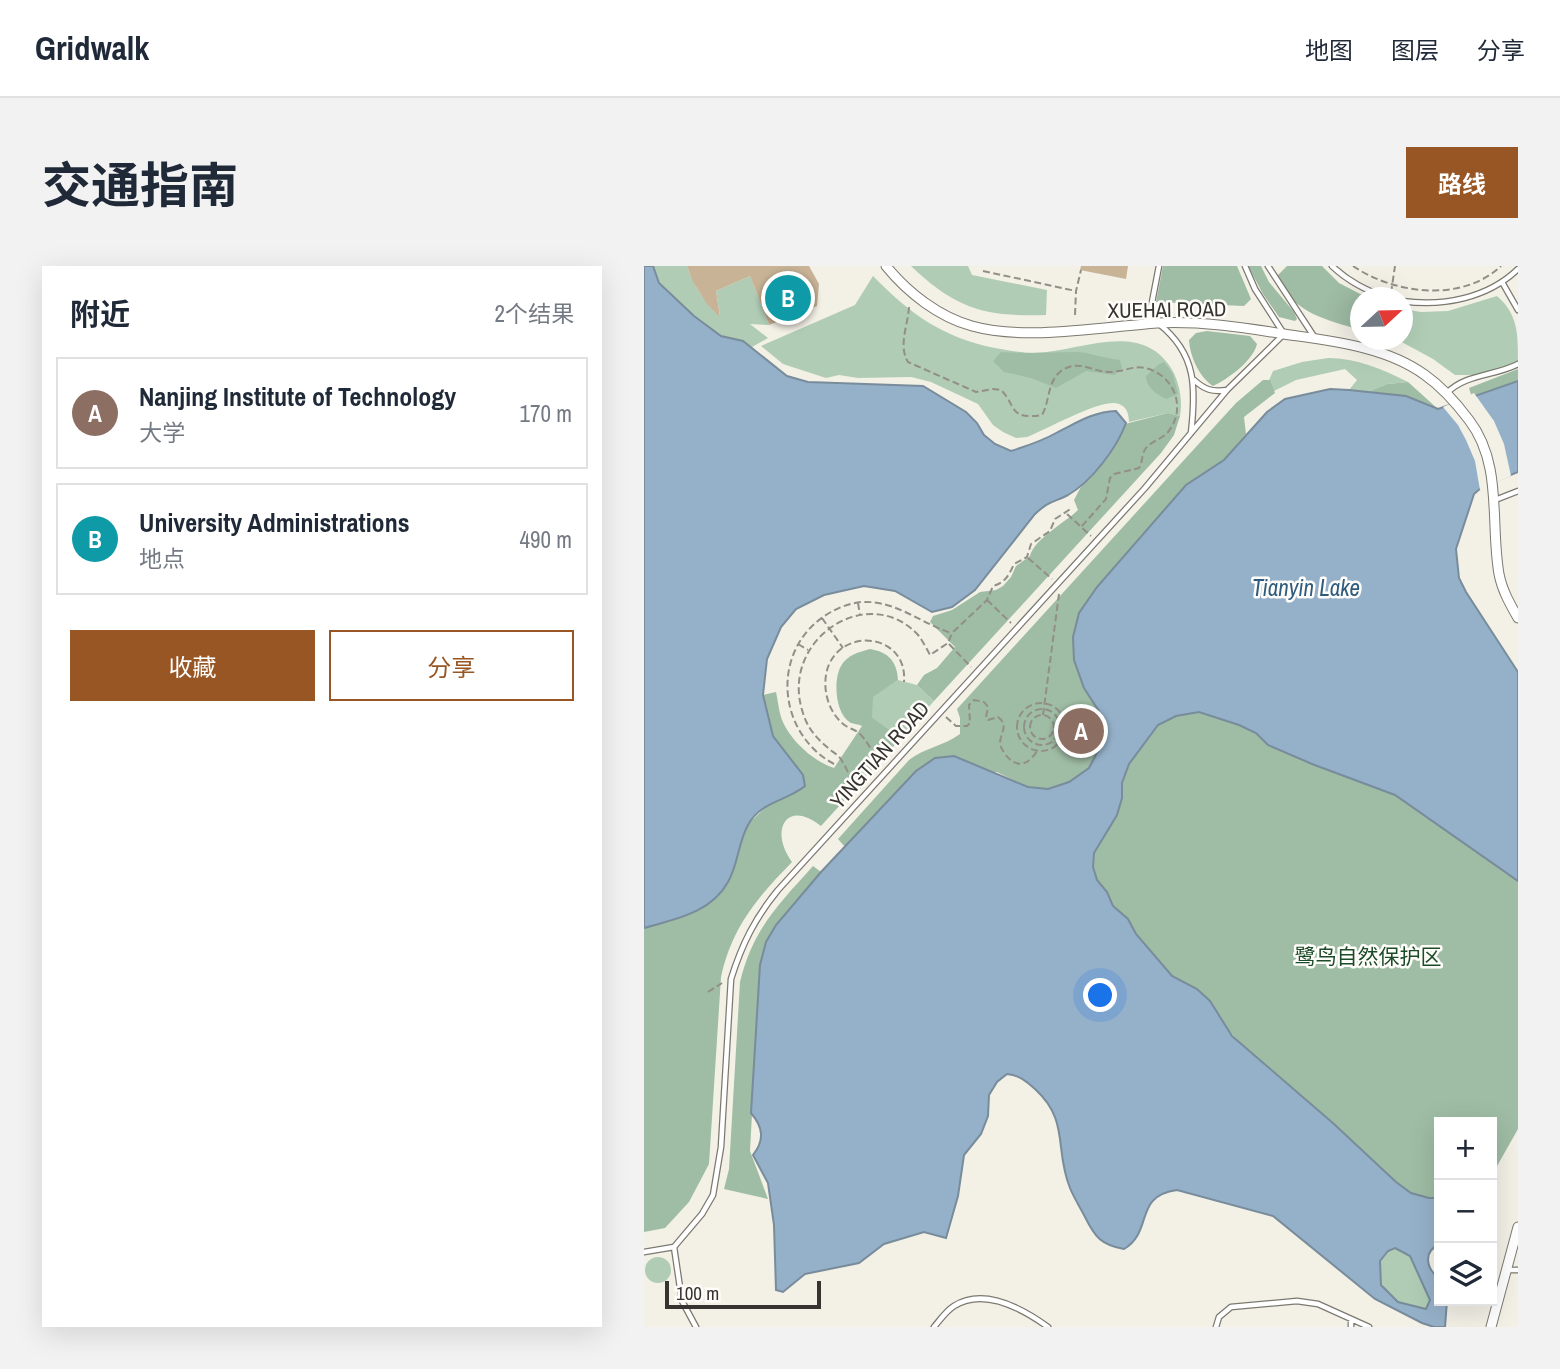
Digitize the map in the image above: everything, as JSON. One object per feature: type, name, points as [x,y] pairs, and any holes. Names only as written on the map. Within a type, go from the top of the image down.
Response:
[{"type":"street","name":"XUEHAI ROAD","points":[[886,266],[909,290],[929,305],[972,326],[999,331],[1038,332],[1159,323],[1222,324],[1342,343],[1400,361],[1425,374],[1472,423],[1481,441],[1494,500]]},
{"type":"street","points":[[1494,500],[1499,577],[1518,618]]},
{"type":"street","points":[[1491,1327],[1518,1227]]},
{"type":"lane","points":[[1148,324],[1160,266]]},
{"type":"lane","points":[[1245,266],[1255,289],[1284,334]]},
{"type":"lane","points":[[1332,266],[1345,278],[1361,287]]},
{"type":"lane","points":[[1271,267],[1316,338]]},
{"type":"lane","points":[[1413,301],[1447,302],[1485,291],[1518,269]]},
{"type":"lane","points":[[1502,282],[1518,310]]},
{"type":"lane","points":[[1159,323],[1173,335],[1182,348],[1194,379],[1201,387],[1213,392],[1227,390]]},
{"type":"lane","name":"YINGTIAN ROAD","points":[[674,1247],[702,1214],[713,1195],[720,1147],[731,979],[752,924],[763,908],[1191,435],[1227,390],[1284,334]]},
{"type":"lane","points":[[1449,396],[1457,383],[1486,377],[1518,364]]},
{"type":"lane","points":[[1191,435],[1194,379]]},
{"type":"lane","points":[[1494,500],[1518,491]]},
{"type":"lane","points":[[644,1252],[674,1247],[682,1301],[696,1327]]},
{"type":"lane","points":[[1507,1270],[1518,1270]]},
{"type":"lane","points":[[934,1327],[953,1307],[972,1300],[988,1300],[1015,1307],[1048,1327]]},
{"type":"lane","points":[[1216,1327],[1219,1317],[1231,1307],[1297,1301],[1318,1304],[1369,1327]]},
{"type":"lane","points":[[1351,1320],[1351,1327]]},
{"type":"path","points":[[1353,266],[1379,281],[1429,291],[1445,290],[1481,279],[1501,266]]},
{"type":"path","points":[[1392,285],[1395,266]]},
{"type":"path","points":[[1075,315],[1076,291],[1081,270]]},
{"type":"path","points":[[983,271],[1076,291]]},
{"type":"path","points":[[909,307],[903,344],[903,354],[908,362],[976,392],[1001,390],[1011,409],[1022,414],[1042,415],[1055,377],[1073,366],[1087,366],[1111,373],[1143,368],[1152,370],[1169,383],[1178,404],[1169,430],[1146,448],[1139,468],[1120,472],[1110,478],[1106,499],[1081,527]]},
{"type":"path","points":[[860,789],[850,780],[839,756],[809,728],[802,712],[798,683],[802,663],[817,638],[829,628],[860,616],[874,615],[893,618],[908,626],[920,637],[930,655],[948,643],[952,633],[987,600],[993,586],[1003,582],[1014,564],[1027,557],[1031,544],[1050,531],[1055,519],[1072,508]]},
{"type":"path","points":[[1066,513],[1091,536]]},
{"type":"path","points":[[1027,557],[1052,579]]},
{"type":"path","points":[[1043,715],[1059,591]]},
{"type":"path","points":[[987,600],[1011,623]]},
{"type":"path","points":[[834,764],[822,758],[800,733],[788,699],[790,662],[797,644],[807,630],[821,617],[838,608],[858,602],[876,602],[897,607],[931,626],[952,633]]},
{"type":"path","points":[[858,602],[860,616]]},
{"type":"path","points":[[893,618],[897,607]]},
{"type":"path","points":[[821,617],[843,648]]},
{"type":"path","points":[[880,767],[866,741],[836,717],[825,688],[826,674],[829,664],[843,648],[867,640],[890,647],[899,656],[904,682]]},
{"type":"path","points":[[948,643],[971,667]]},
{"type":"path","points":[[797,644],[808,650]]},
{"type":"path","points":[[787,682],[798,683]]},
{"type":"path","points":[[945,717],[956,726],[967,726],[970,723],[967,710],[971,702],[984,702],[988,707],[988,720],[998,717],[1003,721],[1005,728],[1000,745],[1007,757],[1017,764],[1024,763],[1037,751]]},
{"type":"path","points":[[1037,703],[1045,703],[1063,716],[1065,731],[1058,745],[1037,751],[1023,742],[1017,727],[1023,711],[1037,703]]},
{"type":"path","points":[[1037,709],[1044,709],[1056,716],[1060,728],[1055,740],[1042,746],[1030,742],[1023,730],[1026,717],[1037,709]]},
{"type":"path","points":[[1043,715],[1052,720],[1054,730],[1048,738],[1038,739],[1029,727],[1033,718],[1043,715]]},
{"type":"path","points":[[800,733],[809,728]]},
{"type":"path","points":[[822,758],[829,749]]},
{"type":"path","points":[[708,992],[723,982]]},
{"type":"green space","points":[[653,266],[687,266],[700,293],[720,316],[716,291],[750,276],[769,325],[750,324],[768,338],[752,347],[743,341],[721,336],[694,316],[659,283]]},
{"type":"green space","points":[[911,266],[968,266],[972,275],[1047,290],[1046,315],[1006,314],[972,307],[942,292]]},
{"type":"green space","points":[[1163,266],[1237,266],[1251,299],[1244,306],[1156,302]]},
{"type":"green space","points":[[1248,266],[1261,266],[1269,282],[1294,312],[1297,319],[1295,321],[1279,317]]},
{"type":"green space","points":[[1287,266],[1322,266],[1339,283],[1350,289],[1350,327],[1302,307],[1292,299],[1277,276]]},
{"type":"green space","points":[[873,276],[928,322],[976,344],[1033,353],[1105,342],[1140,344],[1156,352],[1169,365],[1179,389],[1180,416],[1168,413],[1129,422],[1124,407],[1114,403],[1105,404],[1083,411],[1027,437],[1016,438],[993,425],[978,404],[931,382],[911,377],[858,378],[839,375],[826,378],[783,364],[761,346],[855,305]]},
{"type":"green space","points":[[1497,296],[1513,317],[1518,342],[1518,362],[1484,375],[1455,375],[1413,348],[1413,311],[1448,311]]},
{"type":"green space","points":[[1207,331],[1250,336],[1257,344],[1245,363],[1213,386],[1196,366],[1189,340],[1196,333]]},
{"type":"green space","points":[[1001,352],[1081,352],[1120,360],[1122,368],[1114,375],[1086,371],[1056,388],[1031,378],[1004,372],[993,361]]},
{"type":"green space","points":[[1328,358],[1369,365],[1408,382],[1387,384],[1368,392],[1349,390],[1357,380],[1345,369],[1296,380],[1262,397],[1273,371]]},
{"type":"green space","points":[[1164,362],[1173,374],[1178,394],[1166,399],[1152,390],[1146,376]]},
{"type":"green space","points":[[1518,369],[1518,381],[1472,398],[1469,388]]},
{"type":"green space","points":[[1263,380],[1270,380],[1275,393],[1244,417],[1246,434],[1224,460],[1186,485],[1097,587],[1084,688],[1102,716],[1105,730],[1089,768],[1069,782],[1048,789],[1028,787],[997,772],[916,771],[845,847],[838,839],[909,760],[960,734],[957,709],[1236,403]]},
{"type":"green space","points":[[1408,382],[1438,409],[1406,396],[1368,392],[1387,384]]},
{"type":"green space","points":[[1168,413],[1180,416],[1174,435],[1161,453],[934,701],[917,685],[924,675],[937,668],[955,647],[930,622],[933,616],[952,610],[980,592],[996,590],[1003,586],[1016,566],[1030,556],[1037,543],[1078,510],[1074,500],[1084,481],[1125,424]]},
{"type":"green space","points":[[870,649],[882,652],[890,659],[896,668],[898,680],[873,697],[872,717],[901,738],[821,826],[798,815],[785,822],[782,839],[792,862],[757,901],[739,928],[721,977],[709,1164],[689,1202],[665,1228],[644,1232],[644,928],[682,917],[728,882],[748,824],[771,802],[799,791],[786,755],[773,736],[763,695],[776,692],[782,720],[797,743],[811,755],[834,768],[862,726],[851,723],[842,712],[836,688],[838,672],[850,657]]},
{"type":"green space","points":[[898,680],[917,685],[934,701],[901,738],[872,717],[872,697]]},
{"type":"green space","name":"鹭鸟自然保护区","points":[[1199,712],[1239,725],[1256,733],[1268,745],[1395,795],[1518,881],[1518,1129],[1497,1166],[1497,1117],[1434,1117],[1434,1198],[1411,1193],[1247,1051],[1223,1024],[1210,1001],[1197,989],[1172,976],[1136,933],[1128,919],[1113,906],[1107,892],[1097,880],[1093,867],[1094,853],[1117,815],[1122,798],[1122,783],[1129,764],[1158,725],[1176,716]]},
{"type":"green space","points":[[813,866],[821,872],[776,925],[760,965],[750,1151],[768,1199],[724,1189],[729,1169],[740,982],[752,947],[768,919]]},
{"type":"green space","points":[[1395,1248],[1410,1256],[1430,1300],[1426,1309],[1398,1302],[1381,1285],[1380,1261],[1388,1251]]},
{"type":"green space","points":[[658,1257],[667,1261],[671,1270],[667,1279],[658,1283],[649,1279],[645,1270],[649,1261]]},
{"type":"water","points":[[644,266],[653,266],[659,283],[694,316],[721,336],[743,341],[787,376],[808,382],[923,386],[966,412],[984,435],[995,444],[1011,451],[1100,413],[1116,411],[1126,423],[1102,464],[1086,482],[1035,514],[975,590],[952,607],[932,612],[895,591],[864,586],[824,595],[796,609],[781,627],[767,659],[763,695],[773,736],[803,775],[805,786],[767,806],[753,817],[728,882],[712,901],[680,918],[644,928]]},
{"type":"water","name":"Tianyin Lake","points":[[1518,381],[1518,472],[1482,487],[1474,494],[1456,549],[1459,578],[1466,592],[1518,672],[1518,881],[1395,795],[1312,764],[1268,745],[1256,733],[1239,725],[1199,712],[1176,716],[1158,725],[1129,764],[1122,783],[1122,798],[1117,815],[1094,853],[1093,867],[1097,880],[1107,892],[1113,906],[1128,919],[1136,934],[1172,976],[1197,989],[1210,1001],[1232,1036],[1396,1182],[1411,1193],[1434,1198],[1434,1248],[1430,1251],[1428,1260],[1434,1273],[1434,1306],[1447,1306],[1445,1327],[1422,1323],[1375,1299],[1273,1216],[1177,1190],[1154,1199],[1139,1233],[1124,1249],[1104,1242],[1092,1230],[1070,1188],[1053,1112],[1029,1083],[1007,1074],[997,1082],[989,1095],[988,1116],[981,1134],[964,1155],[958,1196],[946,1238],[924,1232],[884,1244],[859,1263],[805,1274],[783,1292],[776,1290],[774,1225],[768,1183],[753,1155],[761,1134],[751,1113],[760,965],[766,942],[776,925],[821,872],[916,771],[935,758],[954,756],[1028,787],[1048,789],[1069,782],[1089,768],[1105,730],[1102,716],[1084,688],[1074,660],[1073,637],[1079,613],[1097,587],[1186,485],[1224,460],[1267,412],[1285,399],[1330,389],[1406,396],[1438,409]],"holes":[[[1395,1248],[1410,1256],[1430,1300],[1426,1309],[1398,1302],[1381,1285],[1380,1261],[1388,1251]]]},
{"type":"pier","points":[[1474,393],[1494,421],[1504,444],[1511,476],[1480,490],[1475,461],[1466,440],[1443,407]]},
{"type":"building","points":[[687,266],[809,266],[819,284],[817,306],[769,325],[750,276],[716,291],[720,317],[707,304],[693,282]]},
{"type":"building","points":[[1081,266],[1128,266],[1126,279],[1080,270]]},
{"type":"place","name":"University Administrations","points":[[788,298]]},
{"type":"place","name":"Nanjing Institute of Technology","points":[[1081,731]]}]
